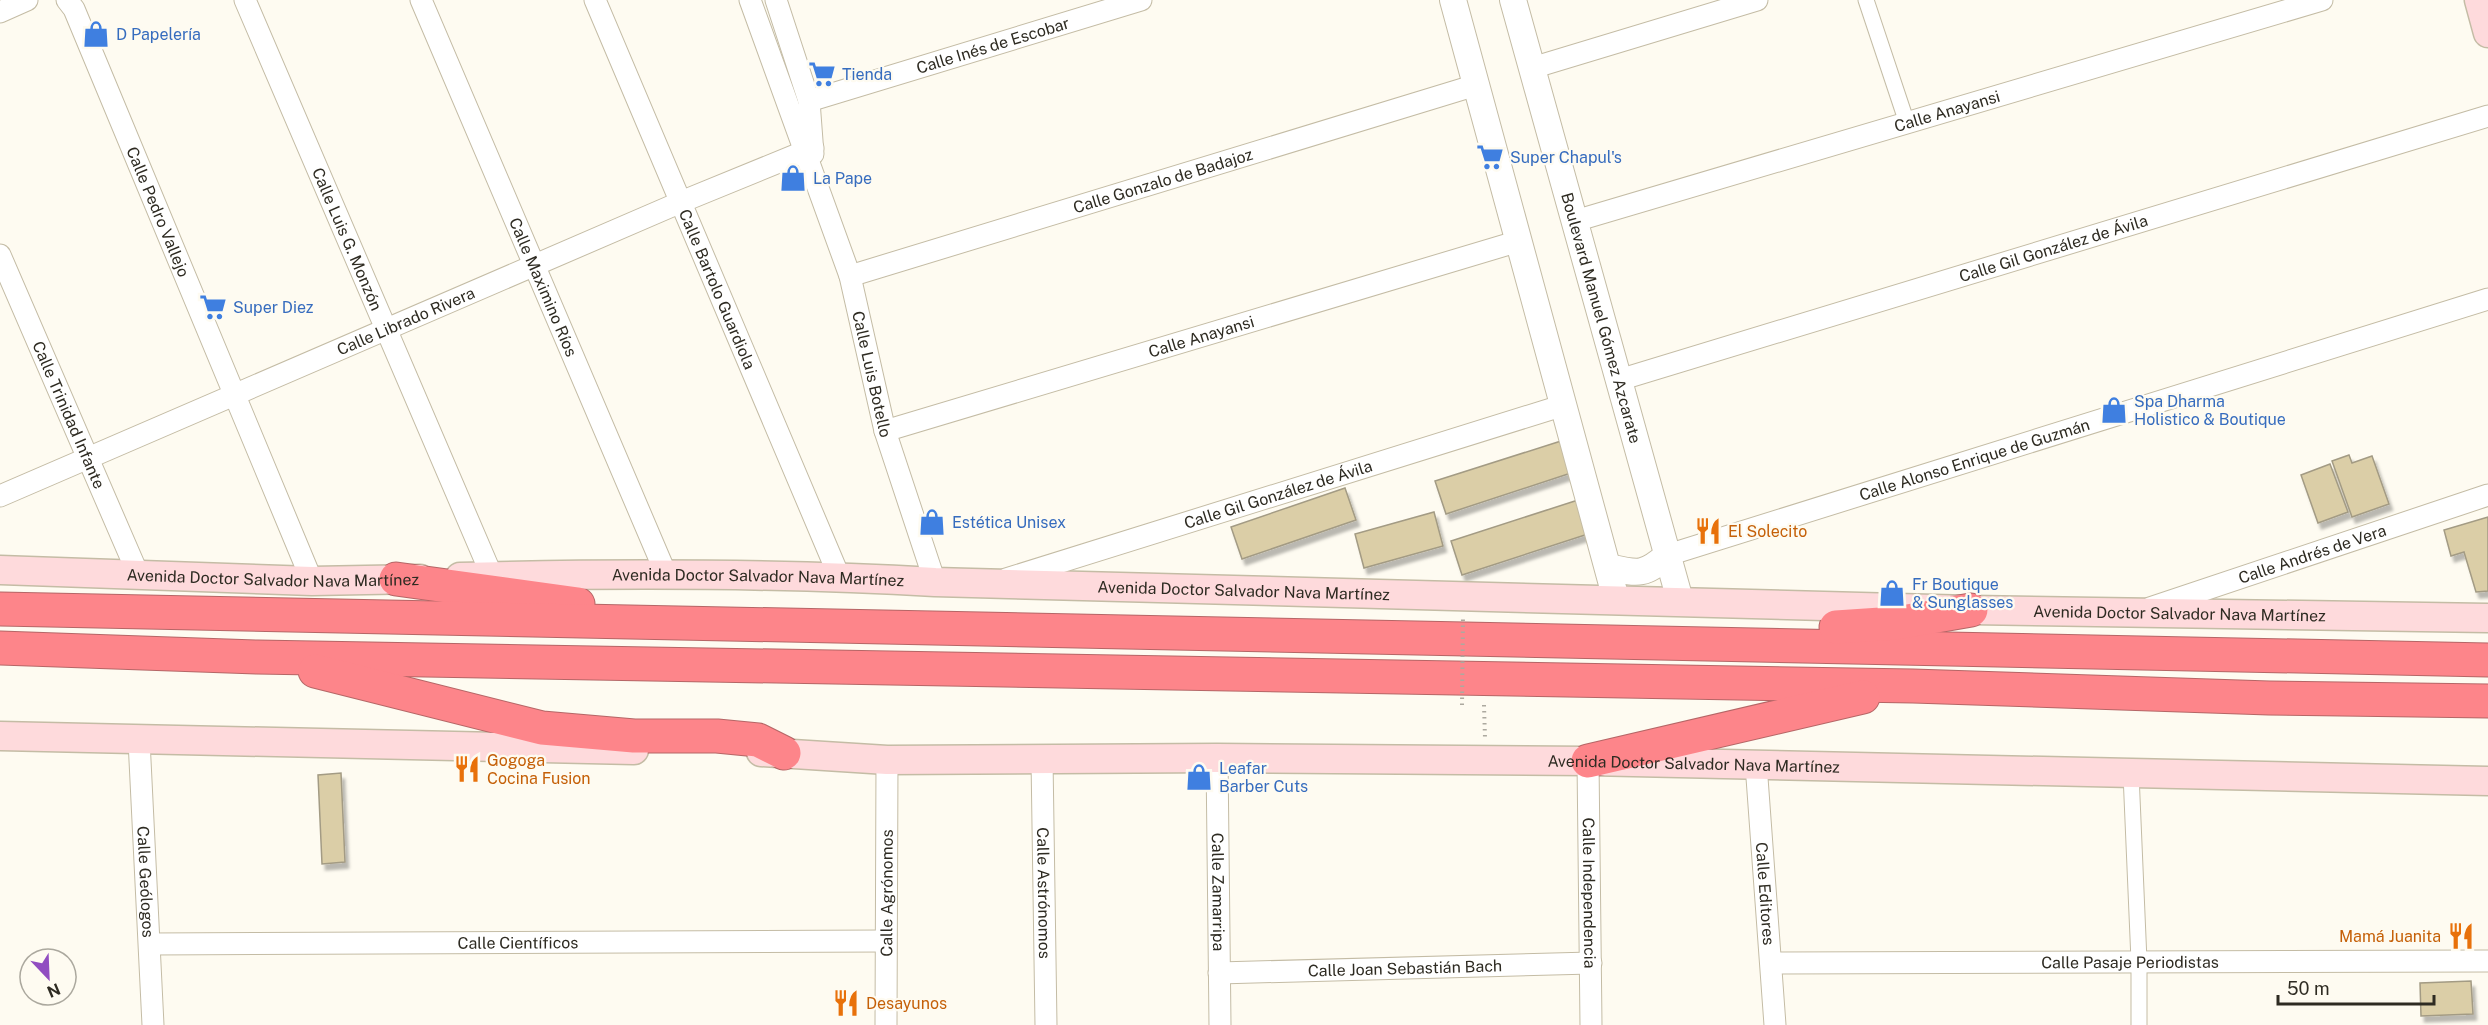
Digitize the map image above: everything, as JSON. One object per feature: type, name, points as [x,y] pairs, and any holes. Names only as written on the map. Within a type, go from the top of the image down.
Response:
[{"type":"highway","points":[[396,579],[603,607],[656,622]]},
{"type":"highway","points":[[0,609],[2488,660]]},
{"type":"highway","points":[[1590,641],[1896,623],[1971,610]]},
{"type":"highway","points":[[0,648],[258,657],[1912,686],[2269,698],[2488,701]]},
{"type":"highway","points":[[258,657],[542,728],[634,736],[717,736],[758,740],[784,753]]},
{"type":"highway","points":[[1588,761],[1912,686]]},
{"type":"main road","points":[[2480,0],[2488,33]]},
{"type":"main road","name":"Avenida Doctor Salvador Nava Martínez","points":[[0,570],[312,581],[666,574],[839,576],[935,582],[1680,600],[1971,610],[2488,618]]},
{"type":"main road","points":[[2430,617],[2488,631]]},
{"type":"main road","name":"Avenida Doctor Salvador Nava Martínez","points":[[0,736],[139,741],[784,753],[887,760],[1217,758],[1588,761],[2488,781]]},
{"type":"street","points":[[0,12],[27,0]]},
{"type":"street","name":"Calle Luis G. Monzón","points":[[244,0],[492,576]]},
{"type":"street","name":"Calle Maximino Ríos","points":[[421,0],[666,574]]},
{"type":"street","name":"Calle Bartolo Guardiola","points":[[595,0],[839,576]]},
{"type":"street","name":"Calle Luis Botello","points":[[750,0],[810,155],[850,276],[885,431],[935,582]]},
{"type":"street","name":"Calle Luis Botello","points":[[776,0],[809,101],[810,155]]},
{"type":"street","name":"Calle Inés de Escobar","points":[[809,101],[1141,0]]},
{"type":"street","points":[[1453,0],[1616,599]]},
{"type":"street","name":"Boulevard Manuel Gómez Azcarate","points":[[1513,0],[1680,600]]},
{"type":"street","points":[[1532,68],[1756,0]]},
{"type":"street","points":[[1866,0],[1907,123]]},
{"type":"street","name":"Calle Anayansi","points":[[1575,221],[2322,0]]},
{"type":"street","name":"Calle Pedro Vallejo","points":[[71,3],[312,581]]},
{"type":"street","name":"Calle Gonzalo de Badajoz","points":[[850,276],[1476,85]]},
{"type":"street","name":"Calle Gil González de Ávila","points":[[1619,380],[2488,116]]},
{"type":"street","name":"Calle Librado Rivera","points":[[0,496],[681,202],[810,155]]},
{"type":"street","name":"Calle Anayansi","points":[[885,431],[1519,241]]},
{"type":"street","name":"Calle Trinidad Infante","points":[[0,255],[138,574]]},
{"type":"street","name":"Calle Alonso Enrique de Guzmán","points":[[1668,555],[2488,299]]},
{"type":"street","name":"Calle Gil González de Ávila","points":[[993,583],[1564,405]]},
{"type":"street","name":"Calle Andrés de Vera","points":[[2137,612],[2488,495]]},
{"type":"street","points":[[1608,567],[1639,574],[1650,570],[1668,555]]},
{"type":"street","name":"Calle Geólogos","points":[[139,741],[153,1025]]},
{"type":"street","name":"Calle Zamarripa","points":[[1217,758],[1220,1025]]},
{"type":"street","name":"Calle Astrónomos","points":[[1042,759],[1046,1025]]},
{"type":"street","name":"Calle Agrónomos","points":[[886,1025],[884,941],[887,760]]},
{"type":"street","name":"Calle Independencia","points":[[1588,761],[1591,1025]]},
{"type":"street","name":"Calle Editores","points":[[1756,764],[1775,1025]]},
{"type":"street","points":[[2131,774],[2139,961],[2139,1025]]},
{"type":"street","name":"Calle Científicos","points":[[150,944],[884,941]]},
{"type":"street","name":"Calle Pasaje Periodistas","points":[[1772,963],[2488,962]]},
{"type":"street","name":"Calle Joan Sebastián Bach","points":[[1219,973],[1591,963]]},
{"type":"path","points":[[1462,705],[1463,615]]},
{"type":"path","points":[[1485,760],[1486,705]]},
{"type":"building","points":[[1561,441],[1571,473],[1446,514],[1435,481]]},
{"type":"building","points":[[2349,455],[2352,463],[2372,456],[2389,504],[2352,517],[2332,461]]},
{"type":"building","points":[[2330,464],[2348,512],[2318,523],[2301,475]]},
{"type":"building","points":[[1345,488],[1356,520],[1242,559],[1231,527]]},
{"type":"building","points":[[1578,500],[1588,534],[1462,575],[1451,541]]},
{"type":"building","points":[[1434,512],[1443,546],[1364,568],[1355,534]]},
{"type":"building","points":[[2488,517],[2488,591],[2476,592],[2464,552],[2451,556],[2444,530]]},
{"type":"building","points":[[341,773],[345,862],[322,864],[318,775]]},
{"type":"building","points":[[2471,981],[2473,1014],[2421,1016],[2420,983]]},
{"type":"place","name":"D Papelería","points":[[96,34]]},
{"type":"place","name":"Tienda","points":[[822,74]]},
{"type":"place","name":"Super Chapul's","points":[[1490,157]]},
{"type":"place","name":"La Pape","points":[[793,178]]},
{"type":"place","name":"Super Diez","points":[[213,307]]},
{"type":"place","name":"Spa Dharma Holistico & Boutique","points":[[2114,410]]},
{"type":"place","name":"Estética Unisex","points":[[932,522]]},
{"type":"place","name":"El Solecito","points":[[1708,531]]},
{"type":"place","name":"Fr Boutique & Sunglasses","points":[[1892,593]]},
{"type":"place","name":"Gogoga Cocina Fusion","points":[[467,769]]},
{"type":"place","name":"Leafar Barber Cuts","points":[[1199,777]]},
{"type":"place","name":"Mamá Juanita","points":[[2461,936]]},
{"type":"place","name":"Desayunos","points":[[846,1003]]}]
